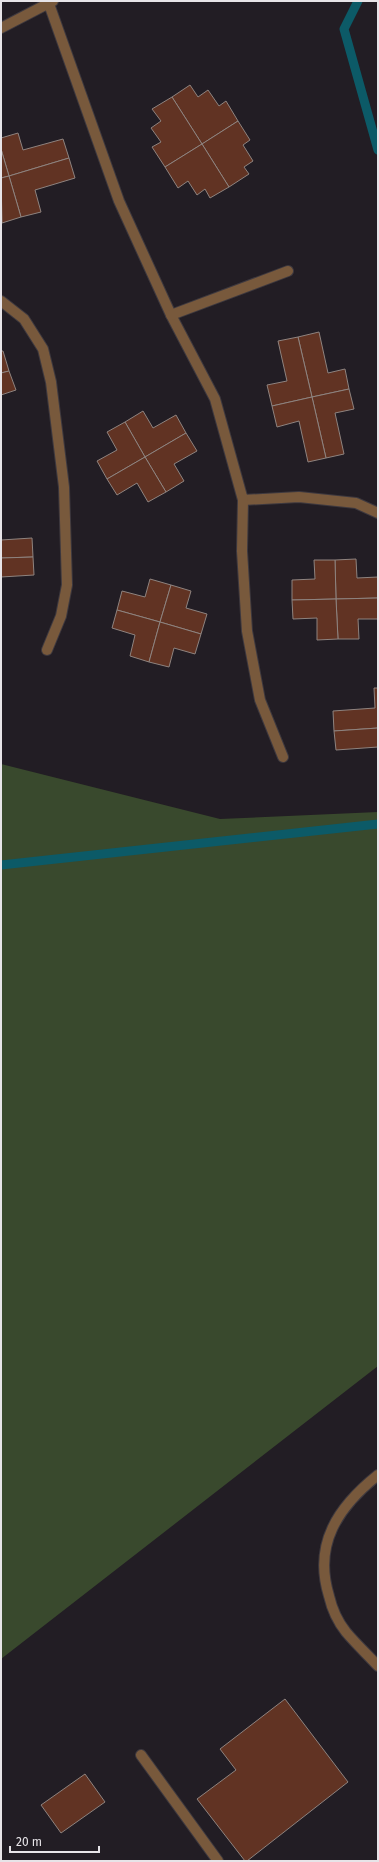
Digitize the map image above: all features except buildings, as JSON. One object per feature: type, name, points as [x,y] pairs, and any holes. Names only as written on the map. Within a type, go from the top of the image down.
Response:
[{"type":"street","points":[[1,28],[51,2],[119,201],[171,315],[215,400],[243,500],[242,551],[247,631],[260,700],[283,757]]},
{"type":"street","points":[[171,315],[288,271]]},
{"type":"street","points":[[1,301],[24,319],[43,349],[52,382],[64,487],[67,585],[61,616],[48,650]]},
{"type":"street","points":[[243,500],[299,497],[356,503],[378,512]]},
{"type":"street","points":[[378,1475],[362,1487],[343,1509],[330,1533],[323,1558],[325,1584],[332,1608],[346,1631],[378,1666]]},
{"type":"street","points":[[141,1756],[218,1861]]},
{"type":"green space","points":[[1,764],[220,819],[378,812],[378,1366],[1,1659]]},
{"type":"waterway","points":[[358,1],[344,29],[378,150]]},
{"type":"waterway","points":[[1,865],[378,824]]}]
